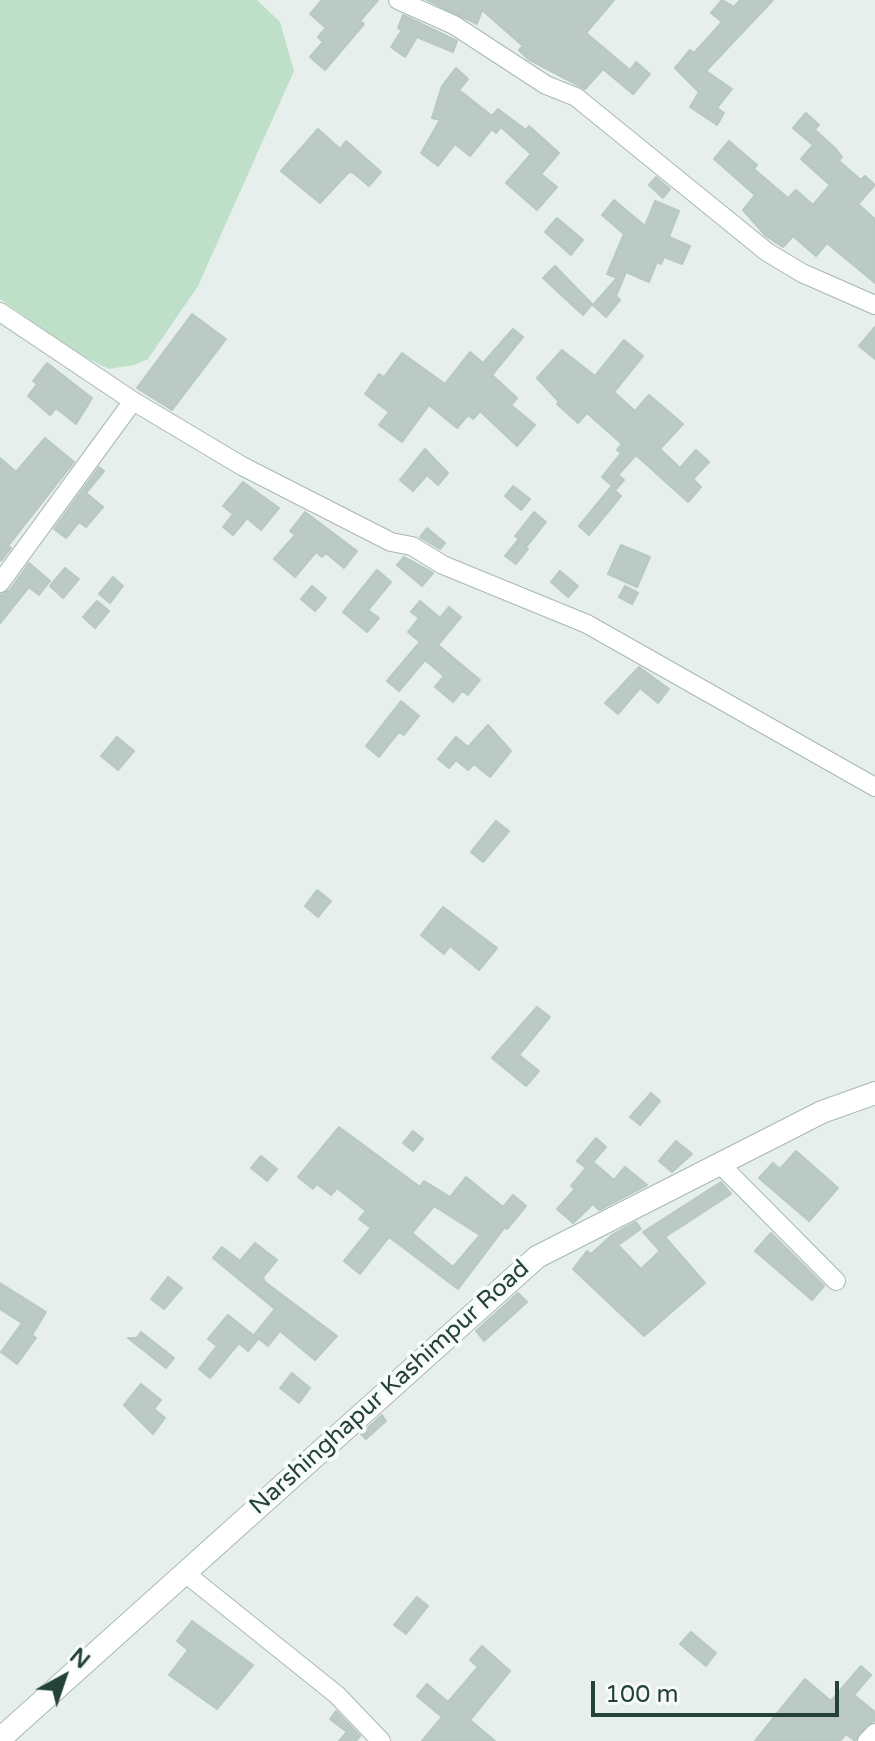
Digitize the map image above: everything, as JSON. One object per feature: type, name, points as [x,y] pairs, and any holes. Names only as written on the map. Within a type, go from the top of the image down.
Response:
[{"type":"street","points":[[398,0],[454,25],[546,85],[576,97],[767,252],[802,273],[875,305]]},
{"type":"street","points":[[0,312],[133,401],[242,466],[391,542],[412,546],[443,565],[587,624],[875,787]]},
{"type":"street","points":[[0,583],[133,401]]},
{"type":"street","name":"Narshinghapur Kashimpur Road","points":[[0,1739],[537,1257],[822,1112],[875,1093]]},
{"type":"street","points":[[720,1164],[836,1281]]},
{"type":"street","points":[[185,1573],[337,1695],[381,1741]]},
{"type":"street","points":[[867,1741],[875,1733]]},
{"type":"green space","points":[[0,0],[257,0],[280,22],[294,71],[198,286],[148,359],[134,365],[109,369],[77,353],[0,299]]},
{"type":"building","points":[[322,0],[378,0],[360,21],[364,24],[325,70],[310,57],[323,42],[318,37],[326,28],[310,14]]},
{"type":"building","points":[[427,0],[614,0],[586,33],[630,70],[636,62],[650,74],[633,94],[603,69],[585,89],[528,59],[519,50],[523,46],[482,10],[477,24]]},
{"type":"building","points":[[722,0],[734,7],[740,0],[773,0],[706,71],[732,89],[717,108],[724,113],[717,125],[690,107],[699,92],[675,68],[690,50],[694,53],[722,22],[711,13]]},
{"type":"building","points":[[403,15],[457,41],[453,52],[417,37],[405,57],[391,47],[402,30],[398,28]]},
{"type":"building","points":[[456,68],[468,79],[459,90],[492,116],[498,109],[526,130],[529,126],[559,153],[541,174],[557,187],[537,210],[506,183],[531,154],[501,127],[496,133],[492,129],[470,156],[455,144],[438,166],[421,153],[440,120],[432,118],[442,86]]},
{"type":"building","points":[[806,113],[819,125],[815,130],[842,157],[839,161],[861,180],[865,176],[875,185],[858,204],[875,219],[875,283],[827,243],[816,256],[793,236],[783,247],[766,236],[743,210],[755,195],[714,159],[729,141],[757,165],[754,169],[788,198],[796,190],[813,205],[830,185],[801,159],[813,145],[793,128]]},
{"type":"building","points":[[318,129],[340,149],[346,141],[381,172],[369,186],[352,172],[348,173],[320,203],[281,171]]},
{"type":"building","points":[[656,177],[670,189],[663,198],[649,185]]},
{"type":"building","points":[[614,200],[645,226],[655,201],[679,211],[669,237],[690,246],[682,264],[664,257],[661,264],[657,262],[649,282],[626,272],[616,296],[620,300],[606,317],[593,305],[617,278],[607,274],[624,234],[602,215]]},
{"type":"building","points":[[557,218],[583,240],[571,255],[545,232]]},
{"type":"building","points":[[555,266],[592,304],[583,315],[543,278]]},
{"type":"building","points":[[192,314],[226,339],[172,410],[137,388]]},
{"type":"building","points":[[875,327],[875,359],[859,346]]},
{"type":"building","points":[[513,329],[523,337],[492,375],[517,398],[511,405],[535,425],[517,446],[480,411],[473,419],[468,415],[457,428],[429,405],[402,442],[379,425],[389,412],[365,394],[379,374],[384,377],[402,353],[445,384],[470,352],[483,363]]},
{"type":"building","points":[[624,340],[643,356],[614,392],[635,411],[649,395],[683,424],[660,449],[680,468],[696,450],[709,462],[693,479],[701,487],[688,502],[636,455],[618,475],[624,480],[616,489],[602,477],[621,453],[617,450],[622,444],[587,413],[578,423],[557,404],[559,402],[537,378],[562,350],[595,376]]},
{"type":"building","points":[[47,363],[92,398],[76,424],[56,408],[50,415],[28,396],[37,384],[33,381]]},
{"type":"building","points":[[45,438],[74,462],[8,546],[11,548],[1,561],[0,458],[16,472]]},
{"type":"building","points":[[425,449],[448,473],[438,485],[427,475],[413,491],[400,480]]},
{"type":"building","points":[[99,467],[104,471],[86,493],[103,507],[86,527],[79,522],[66,538],[54,529]]},
{"type":"building","points":[[243,482],[279,508],[261,530],[247,518],[233,535],[223,527],[233,514],[223,506]]},
{"type":"building","points":[[513,486],[530,499],[521,510],[505,496]]},
{"type":"building","points":[[611,487],[621,496],[589,535],[579,526]]},
{"type":"building","points":[[305,512],[357,551],[344,568],[326,553],[322,557],[316,552],[295,577],[274,559],[295,535],[290,531]]},
{"type":"building","points":[[534,512],[546,522],[527,546],[515,536]]},
{"type":"building","points":[[427,528],[445,543],[440,549],[420,537]]},
{"type":"building","points":[[518,540],[528,549],[516,564],[505,556]]},
{"type":"building","points":[[621,545],[650,557],[637,587],[608,574]]},
{"type":"building","points":[[404,557],[433,573],[422,586],[397,565]]},
{"type":"building","points":[[29,563],[50,581],[39,595],[29,587],[0,623],[0,595],[10,590]]},
{"type":"building","points":[[65,568],[79,579],[63,598],[50,586]]},
{"type":"building","points":[[377,570],[391,582],[368,610],[379,618],[367,632],[343,612]]},
{"type":"building","points":[[560,571],[578,586],[568,597],[551,582]]},
{"type":"building","points":[[113,577],[123,586],[110,603],[99,594]]},
{"type":"building","points":[[312,586],[326,598],[315,611],[301,599]]},
{"type":"building","points":[[625,586],[638,593],[632,604],[619,597]]},
{"type":"building","points":[[97,601],[109,611],[95,628],[83,617]]},
{"type":"building","points":[[420,601],[440,618],[449,607],[461,617],[438,645],[480,680],[468,695],[462,691],[453,702],[435,687],[444,676],[425,660],[399,691],[387,681],[420,642],[408,632],[419,618],[411,612]]},
{"type":"building","points":[[639,667],[669,689],[658,703],[640,688],[618,714],[605,703]]},
{"type":"building","points":[[401,701],[419,716],[404,735],[399,732],[379,757],[366,746]]},
{"type":"building","points":[[488,725],[511,751],[490,777],[474,764],[468,770],[456,760],[449,768],[438,759],[456,737],[468,747]]},
{"type":"building","points":[[117,737],[134,751],[118,770],[101,756]]},
{"type":"building","points":[[496,821],[509,831],[483,862],[471,852]]},
{"type":"building","points":[[317,890],[331,901],[318,917],[305,906]]},
{"type":"building","points":[[443,907],[497,948],[479,970],[450,946],[444,954],[421,935]]},
{"type":"building","points":[[537,1007],[550,1017],[519,1055],[539,1071],[526,1086],[492,1058]]},
{"type":"building","points":[[651,1093],[660,1101],[640,1125],[630,1117]]},
{"type":"building","points":[[339,1127],[420,1187],[424,1181],[450,1197],[466,1177],[503,1207],[513,1195],[526,1206],[507,1229],[505,1227],[458,1289],[389,1237],[360,1274],[344,1261],[371,1228],[359,1219],[366,1211],[337,1188],[331,1195],[317,1184],[313,1189],[298,1177]],"holes":[[[434,1206],[480,1235],[453,1267],[412,1233]]]},
{"type":"building","points":[[413,1131],[423,1139],[413,1151],[403,1143]]},
{"type":"building","points":[[596,1138],[606,1147],[593,1162],[614,1180],[625,1167],[647,1185],[599,1210],[593,1204],[573,1223],[557,1209],[575,1189],[571,1186],[586,1168],[577,1161]]},
{"type":"building","points":[[676,1141],[692,1154],[672,1172],[659,1161]]},
{"type":"building","points":[[796,1151],[838,1188],[809,1221],[759,1178],[773,1163],[780,1169]]},
{"type":"building","points":[[261,1156],[277,1169],[267,1181],[251,1168]]},
{"type":"building","points":[[721,1182],[731,1194],[665,1237],[705,1283],[644,1336],[573,1269],[587,1251],[591,1254],[612,1235],[636,1222],[641,1229],[618,1245],[641,1269],[660,1251],[643,1232]]},
{"type":"building","points":[[771,1233],[824,1286],[812,1300],[755,1251]]},
{"type":"building","points":[[255,1243],[277,1260],[263,1277],[265,1282],[337,1336],[315,1360],[280,1331],[268,1346],[254,1335],[275,1309],[213,1258],[222,1247],[240,1261]]},
{"type":"building","points":[[168,1277],[182,1288],[164,1309],[151,1299]]},
{"type":"building","points":[[0,1283],[46,1312],[32,1335],[36,1338],[17,1364],[1,1352],[22,1323],[0,1309]]},
{"type":"building","points":[[518,1293],[527,1302],[484,1341],[476,1331]]},
{"type":"building","points":[[228,1315],[258,1339],[248,1351],[239,1343],[210,1378],[199,1369],[217,1346],[208,1339]]},
{"type":"building","points":[[141,1332],[174,1358],[166,1368],[128,1338],[137,1338]]},
{"type":"building","points":[[292,1373],[310,1388],[299,1403],[280,1388]]},
{"type":"building","points":[[141,1384],[161,1400],[154,1409],[165,1418],[153,1434],[124,1405]]},
{"type":"building","points":[[382,1415],[386,1421],[366,1439],[361,1434]]},
{"type":"building","points":[[417,1597],[428,1606],[406,1634],[394,1625]]},
{"type":"building","points":[[192,1621],[253,1665],[217,1709],[169,1675],[188,1650],[177,1641]]},
{"type":"building","points":[[691,1632],[716,1653],[706,1666],[680,1644]]},
{"type":"building","points":[[482,1646],[510,1671],[470,1720],[495,1741],[422,1741],[442,1717],[417,1696],[427,1684],[448,1702],[478,1667],[470,1660]]},
{"type":"building","points":[[861,1666],[871,1675],[854,1695],[875,1712],[875,1721],[867,1725],[855,1741],[846,1734],[840,1741],[755,1741],[805,1679],[831,1701]]},
{"type":"building","points":[[336,1711],[360,1736],[356,1741],[339,1741],[347,1732],[330,1719]]}]
